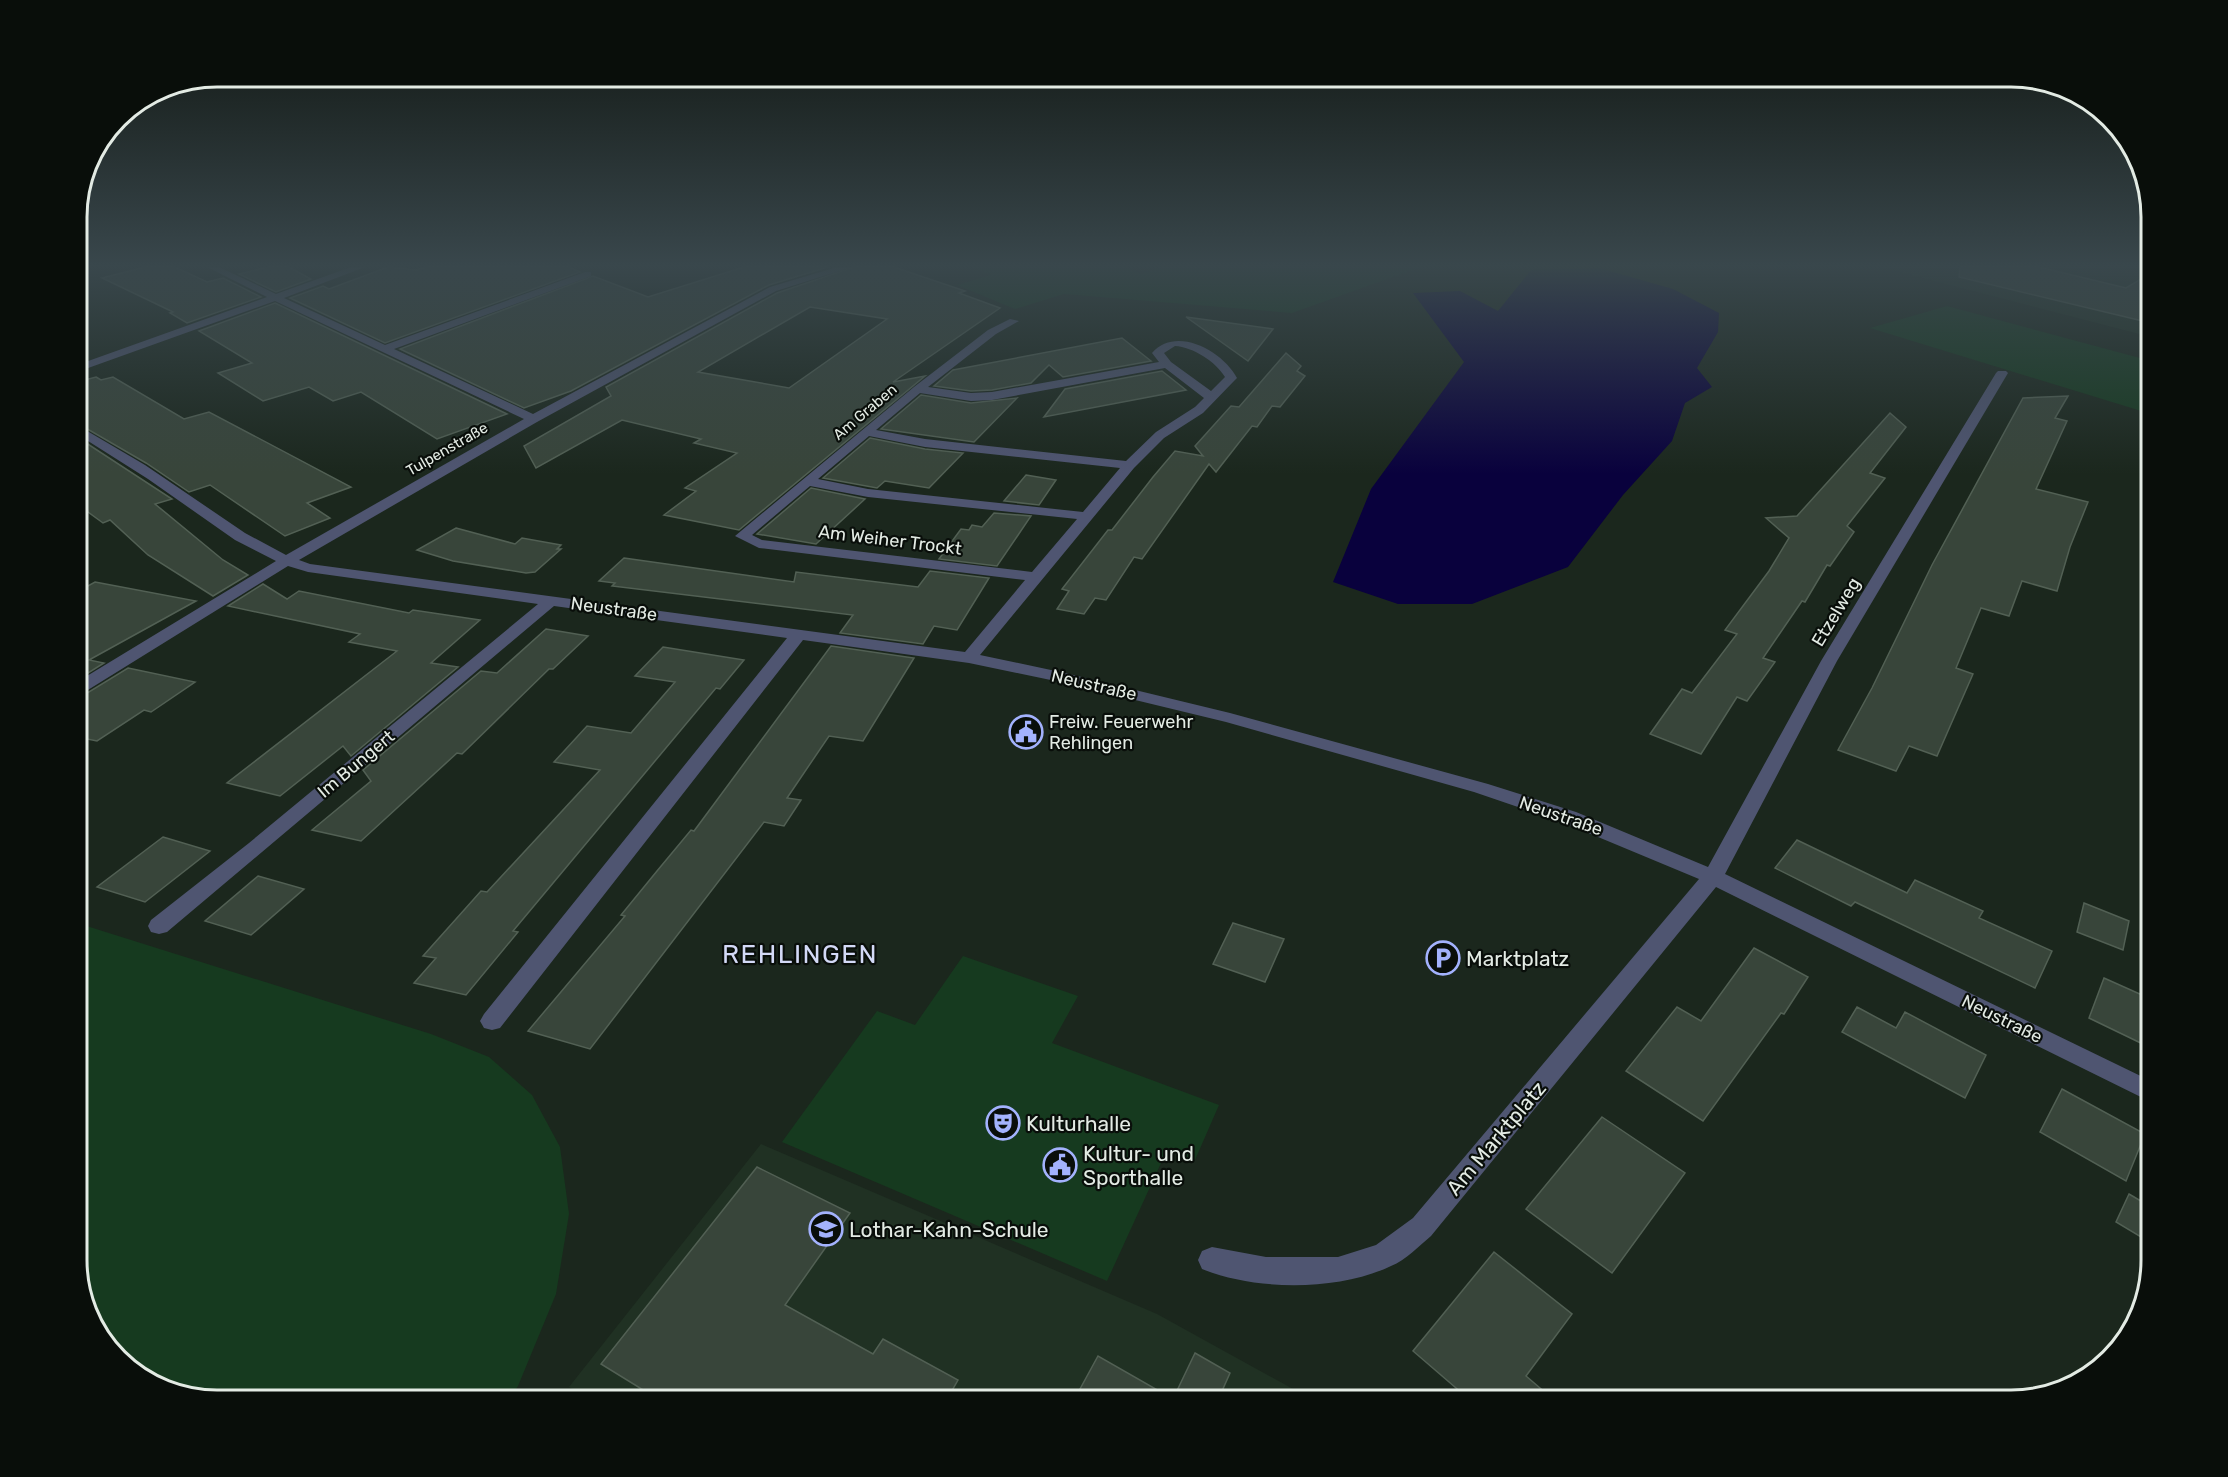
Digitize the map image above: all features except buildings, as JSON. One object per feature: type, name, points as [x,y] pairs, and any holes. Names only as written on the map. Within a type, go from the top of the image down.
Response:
[{"type":"street","points":[[87,365],[171,336]]},
{"type":"street","points":[[356,336],[533,418]]},
{"type":"street","points":[[384,349],[420,336]]},
{"type":"street","name":"Tulpenstraße","points":[[87,683],[285,562],[533,418],[685,336]]},
{"type":"street","name":"Am Graben","points":[[742,536],[918,389],[987,336]]},
{"type":"street","points":[[969,658],[1129,465],[1160,435],[1212,398],[1231,378],[1214,359],[1197,347],[1171,344],[1161,349],[1158,353],[1167,364],[1212,398]]},
{"type":"street","points":[[918,389],[971,397],[992,396],[1167,364]]},
{"type":"street","name":"Etzelweg","points":[[1713,877],[1829,661],[2002,374]]},
{"type":"street","points":[[867,432],[925,443],[1129,465]]},
{"type":"street","name":"Neustraße","points":[[87,435],[133,462],[260,550],[285,562],[308,568],[969,658],[1166,701],[1470,785],[1579,821],[1713,877],[2141,1087]]},
{"type":"street","points":[[807,481],[868,493],[1086,516]]},
{"type":"street","name":"Am Weiher Trockt","points":[[742,536],[759,544],[1035,577]]},
{"type":"street","name":"Im Bungert","points":[[159,926],[256,848],[550,601]]},
{"type":"street","points":[[492,1021],[799,634]]},
{"type":"street","name":"Am Marktplatz","points":[[1212,1260],[1266,1270],[1338,1270],[1384,1256],[1394,1249],[1422,1227],[1713,877]]},
{"type":"shaded area","points":[[1445,336],[1716,336],[1697,368],[1712,387],[1685,403],[1672,441],[1623,495],[1568,567],[1472,604],[1398,604],[1333,582],[1371,489],[1464,362]]},
{"type":"shaded area","name":"Lothar-Kahn-Schule","points":[[761,1144],[1157,1314],[1295,1390],[574,1390],[569,1387]]},
{"type":"green space","points":[[1896,336],[2058,336],[2141,358],[2141,411]]},
{"type":"green space","points":[[87,926],[431,1034],[489,1057],[532,1095],[560,1147],[569,1214],[556,1294],[515,1390],[200,1389],[160,1377],[131,1358],[119,1346],[104,1325],[97,1310],[91,1293],[87,1268]]},
{"type":"green space","name":"Kulturhalle","points":[[963,956],[1078,996],[1052,1043],[1219,1105],[1195,1160],[1167,1150],[1107,1281],[782,1142],[877,1011],[915,1025]]},
{"type":"place","name":"Freiw. Feuerwehr Rehlingen","points":[[1026,732]]},
{"type":"place","name":"Marktplatz","points":[[1443,958]]},
{"type":"place","name":"Kulturhalle","points":[[1003,1123]]},
{"type":"place","name":"Kultur- und Sporthalle","points":[[1060,1165]]},
{"type":"place","name":"Lothar-Kahn-Schule","points":[[826,1229]]},
{"type":"district","name":"REHLINGEN","points":[[800,954]]}]
